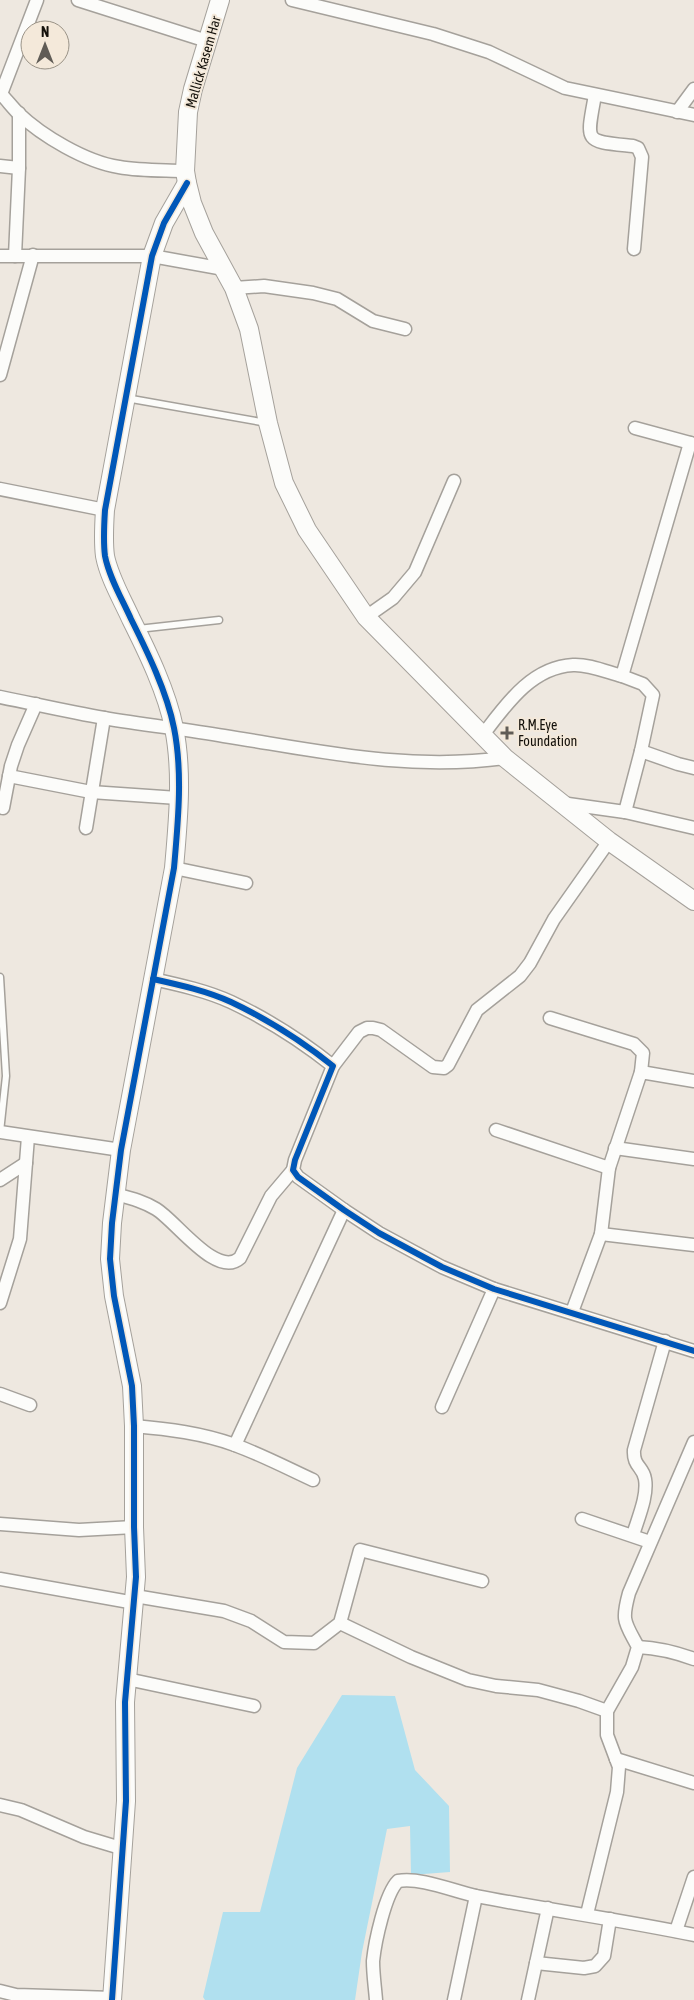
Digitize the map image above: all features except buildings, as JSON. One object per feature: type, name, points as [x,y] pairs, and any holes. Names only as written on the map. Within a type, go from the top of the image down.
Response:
[{"type":"street","points":[[37,0],[0,93],[19,113],[44,133],[69,148],[97,161],[118,167],[186,177]]},
{"type":"street","points":[[78,0],[207,41]]},
{"type":"street","name":"Mallick Kasem Har","points":[[186,177],[188,112],[193,89],[220,0]]},
{"type":"street","points":[[292,0],[433,34],[489,52],[552,82],[595,95],[694,115]]},
{"type":"street","points":[[677,112],[694,89]]},
{"type":"street","points":[[595,95],[589,129],[592,138],[599,142],[633,146],[638,148],[642,157],[634,249]]},
{"type":"street","points":[[15,256],[19,168],[19,113]]},
{"type":"street","points":[[0,166],[19,168]]},
{"type":"street","points":[[0,1991],[16,1995],[113,1999],[124,1849],[126,1802],[125,1702],[135,1600],[136,1550],[132,1386],[118,1317],[110,1259],[112,1223],[121,1150],[174,868],[178,774],[174,728],[149,655],[105,557],[105,510],[152,256],[164,223],[186,177]]},
{"type":"street","points":[[186,177],[192,203],[204,233],[234,288],[249,328],[268,424],[284,483],[307,530],[366,617],[505,758],[609,841],[694,901]]},
{"type":"street","points":[[0,375],[33,255]]},
{"type":"street","points":[[0,256],[152,256],[224,270]]},
{"type":"street","points":[[234,288],[264,286],[313,293],[337,299],[373,321],[405,329]]},
{"type":"street","points":[[622,676],[692,443],[635,428]]},
{"type":"street","points":[[366,617],[393,598],[415,572],[454,481]]},
{"type":"street","points":[[0,489],[105,510]]},
{"type":"street","points":[[482,736],[505,706],[524,686],[549,671],[575,665],[622,676],[643,684],[653,695],[626,812]]},
{"type":"street","points":[[0,697],[104,718],[359,758],[440,763],[474,762],[505,758]]},
{"type":"street","points":[[3,808],[7,769],[36,704]]},
{"type":"street","points":[[86,828],[104,718]]},
{"type":"street","points":[[641,751],[694,768]]},
{"type":"street","points":[[7,769],[91,792],[178,798]]},
{"type":"street","points":[[558,802],[626,812],[694,828]]},
{"type":"street","points":[[116,1194],[140,1201],[156,1209],[210,1257],[225,1264],[231,1264],[240,1258],[271,1196],[293,1170],[295,1160],[333,1066],[359,1032],[367,1028],[381,1030],[433,1067],[444,1068],[448,1065],[477,1010],[520,976],[530,963],[554,919],[609,841]]},
{"type":"street","points":[[174,868],[246,884]]},
{"type":"street","points":[[153,979],[191,988],[232,1002],[312,1049],[333,1066]]},
{"type":"street","points":[[550,1018],[634,1044],[642,1053],[641,1072],[609,1168],[602,1234],[572,1312]]},
{"type":"street","points":[[641,1072],[694,1081]]},
{"type":"street","points":[[496,1130],[609,1168]]},
{"type":"street","points":[[0,1132],[121,1150]]},
{"type":"street","points":[[0,1304],[20,1239],[28,1137]]},
{"type":"street","points":[[615,1148],[694,1159]]},
{"type":"street","points":[[0,1180],[26,1163]]},
{"type":"street","points":[[293,1170],[298,1177],[379,1233],[442,1267],[494,1289],[694,1351]]},
{"type":"street","points":[[235,1445],[344,1210]]},
{"type":"street","points":[[602,1234],[694,1245]]},
{"type":"street","points":[[442,1407],[494,1289]]},
{"type":"street","points":[[633,1535],[645,1489],[645,1478],[634,1462],[634,1450],[665,1341]]},
{"type":"street","points":[[0,1394],[30,1405]]},
{"type":"street","points":[[134,1426],[191,1433],[235,1445],[313,1480]]},
{"type":"street","points":[[587,1914],[619,1777],[616,1759],[608,1736],[607,1711],[632,1667],[638,1647],[626,1628],[624,1608],[650,1542],[694,1442]]},
{"type":"street","points":[[582,1519],[650,1542]]},
{"type":"street","points":[[0,1524],[79,1530],[134,1527]]},
{"type":"street","points":[[0,1579],[135,1600],[224,1611],[237,1615],[284,1642],[314,1642],[340,1623],[360,1550],[482,1582]]},
{"type":"street","points":[[340,1623],[410,1657],[468,1680],[496,1686],[538,1690],[607,1711]]},
{"type":"street","points":[[638,1647],[659,1648],[694,1659]]},
{"type":"street","points":[[127,1679],[254,1706]]},
{"type":"street","points":[[616,1759],[694,1783]]},
{"type":"street","points":[[0,1805],[21,1810],[84,1837],[124,1849]]},
{"type":"street","points":[[676,1931],[694,1877]]},
{"type":"street","points":[[376,2000],[373,1962],[377,1938],[392,1887],[398,1881],[412,1881],[476,1896],[587,1914],[694,1935]]},
{"type":"street","points":[[454,2000],[476,1896]]},
{"type":"street","points":[[528,2000],[548,1908]]},
{"type":"street","points":[[536,1963],[584,1968],[595,1966],[604,1956],[610,1919]]},
{"type":"lane","points":[[125,398],[268,424]]},
{"type":"lane","points":[[137,630],[219,620]]},
{"type":"lane","points":[[0,977],[6,1076],[0,1132]]},
{"type":"water","points":[[342,1695],[395,1696],[415,1770],[449,1806],[450,1872],[411,1875],[410,1826],[387,1829],[362,1952],[355,2000],[205,2000],[203,1997],[223,1912],[260,1912],[297,1768]]},
{"type":"cycle path","points":[[112,2000],[126,1801],[125,1702],[136,1577],[132,1386],[114,1296],[110,1259],[112,1223],[121,1150],[174,868],[179,780],[177,745],[167,700],[156,672],[109,572],[105,556],[104,528],[105,510],[152,256],[164,223],[187,183]]},
{"type":"cycle path","points":[[153,979],[203,991],[231,1002],[284,1031],[333,1066],[295,1160],[293,1170],[298,1177],[344,1210],[379,1233],[442,1267],[494,1289],[694,1351]]},
{"type":"place","name":"R.M.Eye Foundation","points":[[507,733]]}]
